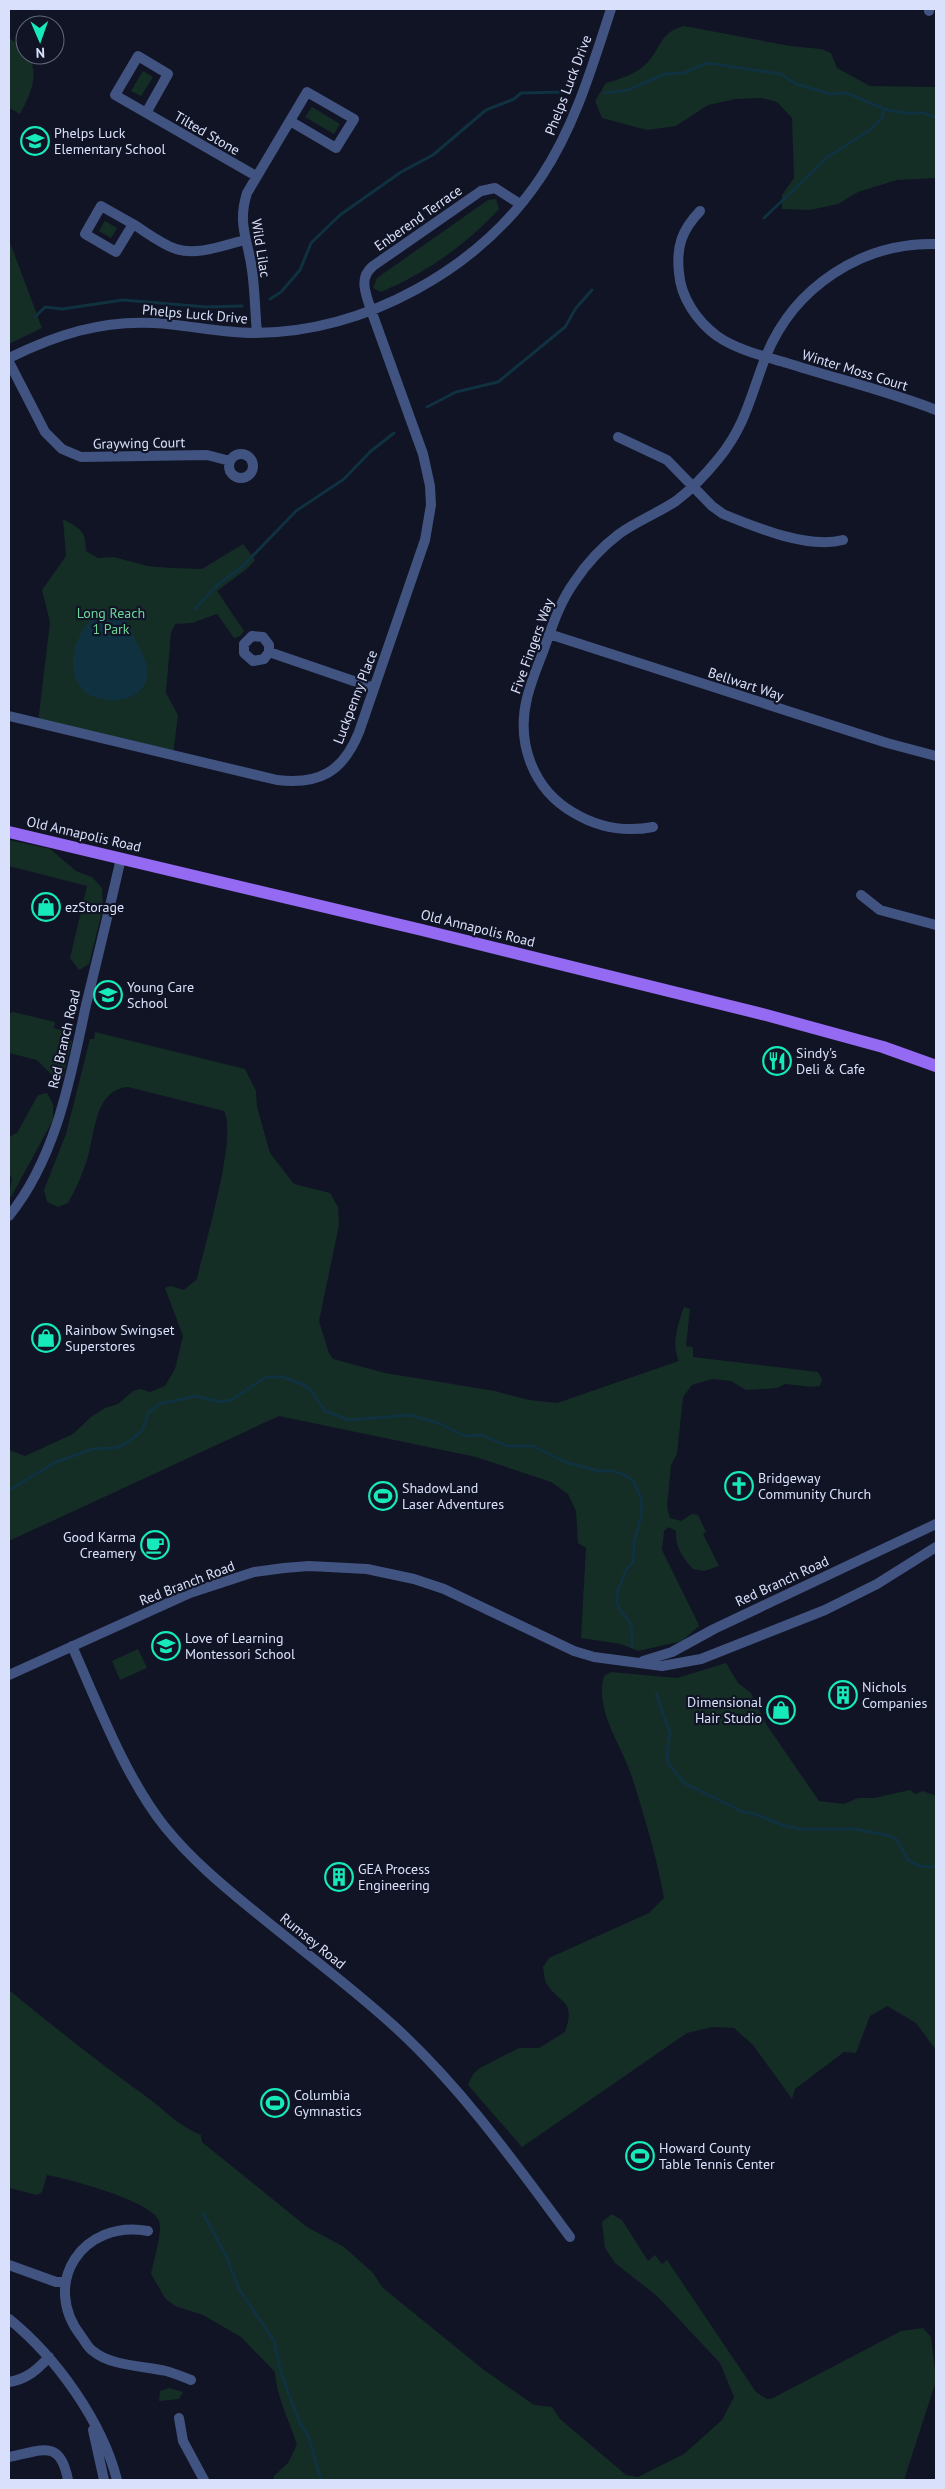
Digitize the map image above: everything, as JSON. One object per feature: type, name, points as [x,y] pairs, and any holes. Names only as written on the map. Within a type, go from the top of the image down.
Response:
[{"type":"main road","name":"Old Annapolis Road","points":[[9,832],[766,1015],[883,1047],[936,1066]]},
{"type":"street","name":"Phelps Luck Drive","points":[[9,358],[61,335],[104,325],[154,323],[227,332],[257,333],[322,324],[371,310],[428,283],[481,245],[520,204],[541,178],[568,129],[590,74],[612,9]]},
{"type":"street","name":"Tilted Stone","points":[[146,113],[168,74],[138,56],[115,95],[146,113],[256,176]]},
{"type":"street","name":"Wild Lilac","points":[[257,333],[252,268],[242,226],[243,205],[256,176],[307,92],[354,119],[336,148],[290,121]]},
{"type":"street","name":"Enberend Terrace","points":[[371,310],[364,290],[364,278],[367,271],[373,266],[481,190],[495,188],[520,204]]},
{"type":"street","points":[[132,224],[116,252],[85,234],[101,206],[132,224],[168,246],[186,251],[201,250],[244,240]]},
{"type":"street","name":"Winter Moss Court","points":[[700,211],[687,226],[678,248],[679,278],[682,292],[695,313],[716,336],[728,343],[766,357],[936,410]]},
{"type":"street","name":"Five Fingers Way","points":[[653,827],[623,830],[580,817],[554,799],[535,775],[524,744],[524,712],[527,696],[565,596],[588,563],[620,533],[676,501],[721,456],[744,418],[775,336],[798,303],[814,287],[837,270],[861,258],[912,244],[936,244]]},
{"type":"street","name":"Luckpenny Place","points":[[9,716],[294,782],[318,778],[338,767],[353,747],[374,688],[425,540],[431,505],[430,486],[423,454],[371,310]]},
{"type":"street","name":"Graywing Court","points":[[9,362],[45,432],[62,449],[72,454],[92,458],[207,455],[230,461]]},
{"type":"street","points":[[618,437],[667,460],[712,506],[738,520],[811,542],[830,543],[843,540]]},
{"type":"street","name":"Bellwart Way","points":[[549,634],[887,743],[936,756]]},
{"type":"street","points":[[269,652],[374,688]]},
{"type":"street","name":"Red Branch Road","points":[[9,1216],[24,1198],[36,1177],[55,1133],[122,858]]},
{"type":"street","points":[[861,895],[880,910],[936,926]]},
{"type":"street","name":"Red Branch Road","points":[[639,1662],[672,1652],[714,1629],[936,1524]]},
{"type":"street","name":"Red Branch Road","points":[[9,1675],[218,1583],[254,1572],[284,1568],[333,1566],[367,1569],[414,1579],[444,1589],[574,1651],[594,1657],[662,1666],[681,1663],[726,1650],[825,1610],[876,1584],[936,1547]]},
{"type":"street","name":"Rumsey Road","points":[[72,1646],[121,1753],[149,1804],[164,1826],[224,1887],[392,2024],[420,2051],[500,2141],[570,2237]]},
{"type":"street","points":[[148,2231],[131,2228],[94,2238],[77,2256],[66,2282],[65,2307],[74,2326],[92,2351],[105,2358],[141,2368],[168,2371],[191,2380]]},
{"type":"street","points":[[9,2265],[56,2282],[66,2282]]},
{"type":"street","points":[[9,2318],[33,2339],[66,2378],[108,2449],[117,2480]]},
{"type":"street","points":[[9,2382],[25,2378],[49,2357]]},
{"type":"street","points":[[88,2415],[99,2452],[104,2480]]},
{"type":"street","points":[[179,2418],[184,2441],[204,2480]]},
{"type":"street","points":[[9,2457],[44,2450],[54,2452],[63,2461],[68,2480]]},
{"type":"green space","points":[[684,26],[790,46],[821,49],[831,53],[837,68],[870,86],[936,87],[936,178],[897,180],[858,192],[838,204],[810,210],[782,209],[782,195],[794,178],[792,118],[777,102],[762,98],[736,99],[708,105],[676,126],[647,130],[602,118],[595,101],[606,83],[628,76],[643,67],[670,32]]},
{"type":"green space","points":[[9,38],[15,42],[15,65],[32,65],[33,77],[30,92],[20,114],[9,108]]},
{"type":"green space","points":[[143,71],[153,77],[141,96],[131,91]]},
{"type":"green space","points":[[312,107],[340,124],[334,134],[305,117]]},
{"type":"green space","points":[[496,199],[499,209],[473,234],[444,257],[414,276],[381,292],[373,288],[377,278],[488,200]]},
{"type":"green space","points":[[105,221],[117,228],[111,238],[99,231]]},
{"type":"green space","points":[[9,240],[42,328],[9,344]]},
{"type":"green space","name":"Long Reach 1 Park","points":[[63,519],[81,531],[85,539],[86,551],[98,558],[114,557],[147,566],[202,569],[243,544],[255,560],[248,568],[217,591],[244,631],[240,636],[234,638],[217,614],[192,623],[175,624],[171,633],[166,693],[178,715],[173,755],[38,723],[50,622],[42,590],[66,556]]},
{"type":"green space","points":[[9,840],[50,849],[76,871],[92,877],[102,888],[103,908],[89,964],[79,970],[70,958],[87,886],[9,866]]},
{"type":"green space","points":[[13,1012],[55,1022],[54,1028],[68,1032],[72,1042],[63,1077],[56,1079],[37,1060],[9,1053],[9,1014]]},
{"type":"green space","points":[[95,1032],[245,1069],[256,1091],[257,1107],[270,1153],[294,1184],[330,1193],[338,1207],[339,1225],[319,1321],[329,1353],[333,1359],[385,1373],[495,1391],[529,1400],[557,1403],[679,1361],[675,1342],[684,1307],[690,1309],[686,1346],[693,1347],[693,1357],[818,1372],[822,1379],[820,1386],[785,1384],[777,1388],[746,1390],[731,1381],[712,1379],[692,1385],[683,1397],[677,1454],[671,1465],[667,1507],[670,1518],[681,1521],[692,1514],[698,1515],[706,1532],[703,1534],[719,1566],[704,1571],[693,1569],[680,1552],[676,1531],[669,1527],[664,1531],[662,1550],[699,1626],[682,1641],[638,1651],[621,1644],[581,1638],[586,1548],[578,1543],[576,1511],[568,1494],[551,1482],[476,1457],[279,1416],[9,1541],[9,1450],[25,1456],[73,1434],[91,1417],[105,1408],[118,1404],[133,1391],[140,1389],[150,1392],[165,1386],[175,1369],[183,1336],[165,1288],[170,1286],[184,1290],[197,1279],[223,1167],[227,1143],[227,1124],[224,1111],[128,1087],[117,1090],[108,1096],[102,1105],[85,1166],[68,1203],[58,1207],[47,1202],[44,1190],[66,1134],[90,1039],[94,1039]]},
{"type":"green space","points":[[47,1093],[53,1104],[53,1120],[11,1197],[9,1195],[12,1179],[9,1172],[9,1137],[17,1133],[38,1095]]},
{"type":"green space","points":[[138,1649],[147,1668],[120,1680],[112,1661]]},
{"type":"green space","points":[[726,1663],[738,1683],[751,1693],[766,1724],[819,1801],[844,1804],[858,1798],[874,1798],[910,1790],[915,1794],[923,1791],[936,1796],[936,2050],[916,2023],[887,2006],[870,2016],[856,2053],[844,2052],[795,2089],[792,2099],[753,2045],[734,2028],[712,2027],[687,2033],[522,2147],[468,2085],[473,2074],[480,2068],[519,2048],[539,2048],[565,2032],[569,2014],[568,2008],[545,1980],[543,1967],[549,1958],[649,1913],[664,1898],[646,1823],[633,1780],[606,1716],[602,1689],[604,1676],[611,1672],[677,1678]]},
{"type":"green space","points":[[9,1990],[174,2119],[201,2135],[202,2142],[307,2227],[344,2247],[373,2273],[383,2288],[484,2370],[534,2405],[552,2407],[560,2419],[626,2475],[638,2477],[684,2454],[722,2420],[734,2397],[720,2363],[657,2296],[615,2263],[605,2248],[602,2222],[612,2214],[622,2220],[648,2261],[655,2255],[662,2264],[667,2260],[756,2392],[767,2399],[773,2398],[901,2331],[923,2328],[931,2337],[936,2381],[904,2480],[274,2480],[274,2476],[288,2463],[297,2445],[281,2399],[275,2372],[241,2337],[203,2315],[175,2306],[165,2298],[151,2274],[160,2232],[159,2221],[153,2213],[142,2206],[109,2192],[47,2175],[42,2192],[37,2195],[9,2188]]},
{"type":"green space","points":[[169,2388],[183,2392],[179,2399],[159,2401],[160,2391]]},
{"type":"water","points":[[109,609],[119,611],[125,618],[146,663],[146,680],[143,687],[139,692],[125,699],[108,700],[92,696],[79,685],[73,664],[77,641],[83,630],[90,621]]},
{"type":"waterway","points":[[605,93],[628,90],[665,74],[684,73],[707,63],[781,74],[796,84],[830,94],[847,93],[884,109],[903,113],[923,113],[936,117]]},
{"type":"waterway","points":[[270,299],[281,292],[300,270],[311,243],[340,215],[401,172],[433,155],[486,110],[514,99],[521,93],[564,92]]},
{"type":"waterway","points":[[764,218],[829,156],[870,130],[882,118],[884,109]]},
{"type":"waterway","points":[[427,407],[456,392],[498,382],[565,327],[576,308],[592,290]]},
{"type":"waterway","points":[[35,317],[45,307],[62,309],[123,300],[207,307],[242,306]]},
{"type":"waterway","points":[[195,609],[216,586],[243,566],[296,511],[344,479],[371,451],[394,433]]},
{"type":"waterway","points":[[9,1490],[56,1462],[93,1449],[115,1448],[125,1444],[142,1431],[149,1412],[159,1404],[196,1396],[220,1402],[231,1400],[266,1377],[283,1377],[304,1385],[312,1392],[325,1411],[349,1420],[410,1415],[438,1423],[465,1436],[482,1435],[507,1446],[533,1446],[565,1462],[598,1471],[613,1471],[625,1475],[633,1481],[641,1498],[642,1513],[634,1542],[633,1562],[626,1570],[617,1593],[617,1603],[620,1610],[630,1622],[632,1647]]},
{"type":"waterway","points":[[656,1693],[670,1733],[667,1753],[668,1763],[684,1783],[743,1812],[755,1814],[782,1825],[799,1829],[855,1829],[891,1836],[897,1840],[908,1860],[919,1866],[932,1867],[936,1865]]},
{"type":"waterway","points":[[203,2213],[226,2256],[239,2289],[274,2341],[281,2373],[299,2421],[309,2438],[321,2480]]},
{"type":"place","name":"Phelps Luck Elementary School","points":[[35,141]]},
{"type":"place","name":"ezStorage","points":[[46,907]]},
{"type":"place","name":"Young Care School","points":[[108,995]]},
{"type":"place","name":"Sindy's Deli & Cafe","points":[[777,1061]]},
{"type":"place","name":"Rainbow Swingset Superstores","points":[[46,1338]]},
{"type":"place","name":"Bridgeway Community Church","points":[[739,1486]]},
{"type":"place","name":"ShadowLand Laser Adventures","points":[[383,1496]]},
{"type":"place","name":"Good Karma Creamery","points":[[155,1545]]},
{"type":"place","name":"Love of Learning Montessori School","points":[[166,1646]]},
{"type":"place","name":"Nichols Companies","points":[[843,1695]]},
{"type":"place","name":"Dimensional Hair Studio","points":[[781,1710]]},
{"type":"place","name":"GEA Process Engineering","points":[[339,1877]]},
{"type":"place","name":"Columbia Gymnastics","points":[[275,2103]]},
{"type":"place","name":"Howard County Table Tennis Center","points":[[640,2156]]}]
